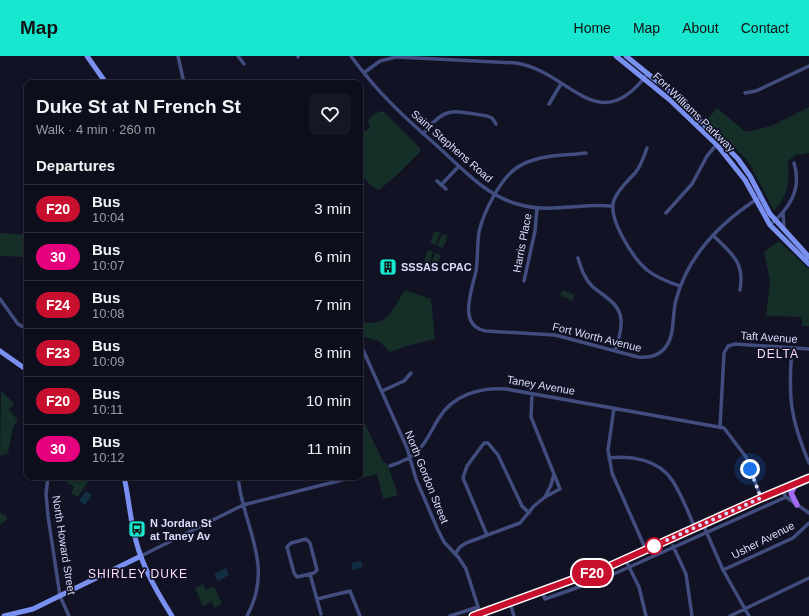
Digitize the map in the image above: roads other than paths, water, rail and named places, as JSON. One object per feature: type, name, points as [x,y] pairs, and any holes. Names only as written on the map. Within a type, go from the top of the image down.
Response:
[{"type":"main road","points":[[473,616],[542,592],[625,559],[809,478]]},
{"type":"main road","points":[[797,483],[791,493],[797,505]]},
{"type":"street","points":[[88,56],[104,80]]},
{"type":"street","points":[[178,56],[183,80]]},
{"type":"street","points":[[238,56],[244,64]]},
{"type":"street","name":"Saint Stephens Road","points":[[352,56],[392,105],[458,166],[496,194],[516,204],[538,208],[591,205],[612,206]]},
{"type":"street","name":"Fort Williams Parkway","points":[[616,56],[646,76]]},
{"type":"street","name":"Fort Williams Parkway","points":[[626,56],[738,159],[750,176],[760,197],[775,221],[809,257]]},
{"type":"street","points":[[365,72],[375,63],[391,57],[485,61],[527,65],[586,98],[608,103],[628,96],[646,76]]},
{"type":"street","points":[[745,93],[756,92],[809,66]]},
{"type":"street","points":[[549,104],[561,84]]},
{"type":"street","points":[[423,134],[438,117],[448,112],[487,116],[492,118],[496,124]]},
{"type":"street","points":[[666,212],[692,184],[707,156],[719,143]]},
{"type":"street","name":"Fort Williams Parkway","points":[[719,143],[745,180],[770,225],[809,264]]},
{"type":"street","points":[[647,148],[639,167],[621,188],[612,206],[616,223],[641,264],[656,276],[680,286]]},
{"type":"street","name":"Fort Worth Avenue","points":[[586,153],[545,158],[527,162],[515,169],[508,176],[496,194],[485,214],[479,232],[476,269],[468,305],[468,312],[471,322],[478,328],[484,330],[555,335],[643,358],[661,352],[670,337],[674,306],[680,286],[694,258],[713,234],[736,213],[760,197]]},
{"type":"street","points":[[770,225],[783,213],[791,202],[797,185],[797,172],[794,163]]},
{"type":"street","points":[[442,185],[458,166]]},
{"type":"street","points":[[437,182],[446,189]]},
{"type":"street","name":"Harris Place","points":[[524,281],[536,231],[538,208]]},
{"type":"street","points":[[783,213],[784,231]]},
{"type":"street","points":[[713,234],[737,259],[741,271],[740,290]]},
{"type":"street","points":[[578,258],[582,272],[588,282],[610,299],[619,313],[621,326],[615,351]]},
{"type":"street","points":[[0,299],[18,324],[24,327]]},
{"type":"street","name":"Taft Avenue","points":[[720,427],[724,353],[728,346],[735,344],[809,349]]},
{"type":"street","points":[[792,348],[789,390],[792,413],[797,434],[809,463]]},
{"type":"street","name":"North Gordon Street","points":[[363,350],[410,458],[416,479],[437,528],[444,542],[455,554],[466,570],[480,614]]},
{"type":"street","points":[[0,352],[24,368]]},
{"type":"street","points":[[382,391],[404,381],[411,373]]},
{"type":"street","name":"Taney Avenue","points":[[390,466],[410,458],[426,441],[444,412],[463,396],[476,391],[495,388],[720,427]]},
{"type":"street","points":[[455,554],[462,545],[520,523],[545,497],[560,489],[533,425],[530,412],[532,394]]},
{"type":"street","points":[[614,408],[608,443],[609,458],[616,484],[646,550]]},
{"type":"street","points":[[720,427],[726,430],[746,457],[761,498]]},
{"type":"street","points":[[487,535],[463,478],[467,466],[478,449],[486,442],[492,445],[496,451],[522,506],[529,513]]},
{"type":"street","points":[[609,458],[625,456],[636,458],[653,465],[667,474],[673,481],[695,528]]},
{"type":"street","points":[[545,497],[551,485],[554,474]]},
{"type":"street","name":"North Howard Street","points":[[48,480],[46,501],[60,596],[69,616]]},
{"type":"street","points":[[125,480],[132,524],[141,556],[154,587],[172,616]]},
{"type":"street","points":[[239,480],[243,505],[259,568],[257,593],[247,616]]},
{"type":"street","points":[[4,616],[28,610],[60,596],[243,505],[342,480]]},
{"type":"street","points":[[782,490],[786,496],[809,513]]},
{"type":"street","points":[[542,592],[545,600],[629,567],[786,496]]},
{"type":"street","name":"Usher Avenue","points":[[723,570],[793,538],[809,523]]},
{"type":"street","points":[[703,524],[723,570],[749,616]]},
{"type":"street","points":[[306,539],[309,541],[317,570],[310,574],[299,577],[295,574],[287,548],[289,544],[306,539]]},
{"type":"street","points":[[673,546],[686,574],[690,613],[692,616]]},
{"type":"street","points":[[625,559],[638,586],[646,616]]},
{"type":"street","points":[[310,574],[320,614]]},
{"type":"street","points":[[730,616],[809,578]]},
{"type":"street","points":[[317,599],[350,591],[360,616]]},
{"type":"street","points":[[510,603],[514,616]]},
{"type":"street","points":[[450,616],[478,607]]},
{"type":"water","points":[[86,491],[92,495],[85,505],[79,501]]},
{"type":"water","points":[[361,561],[363,567],[353,570],[351,563]]},
{"type":"water","points":[[226,568],[229,575],[218,581],[214,574]]},
{"type":"place","name":"SSSAS CPAC","points":[[388,267]]},
{"type":"place","name":"N Jordan St at Taney Av","points":[[137,529]]},
{"type":"district","name":"DELTA","points":[[778,354]]},
{"type":"district","name":"SHIRLEY DUKE","points":[[138,574]]}]
